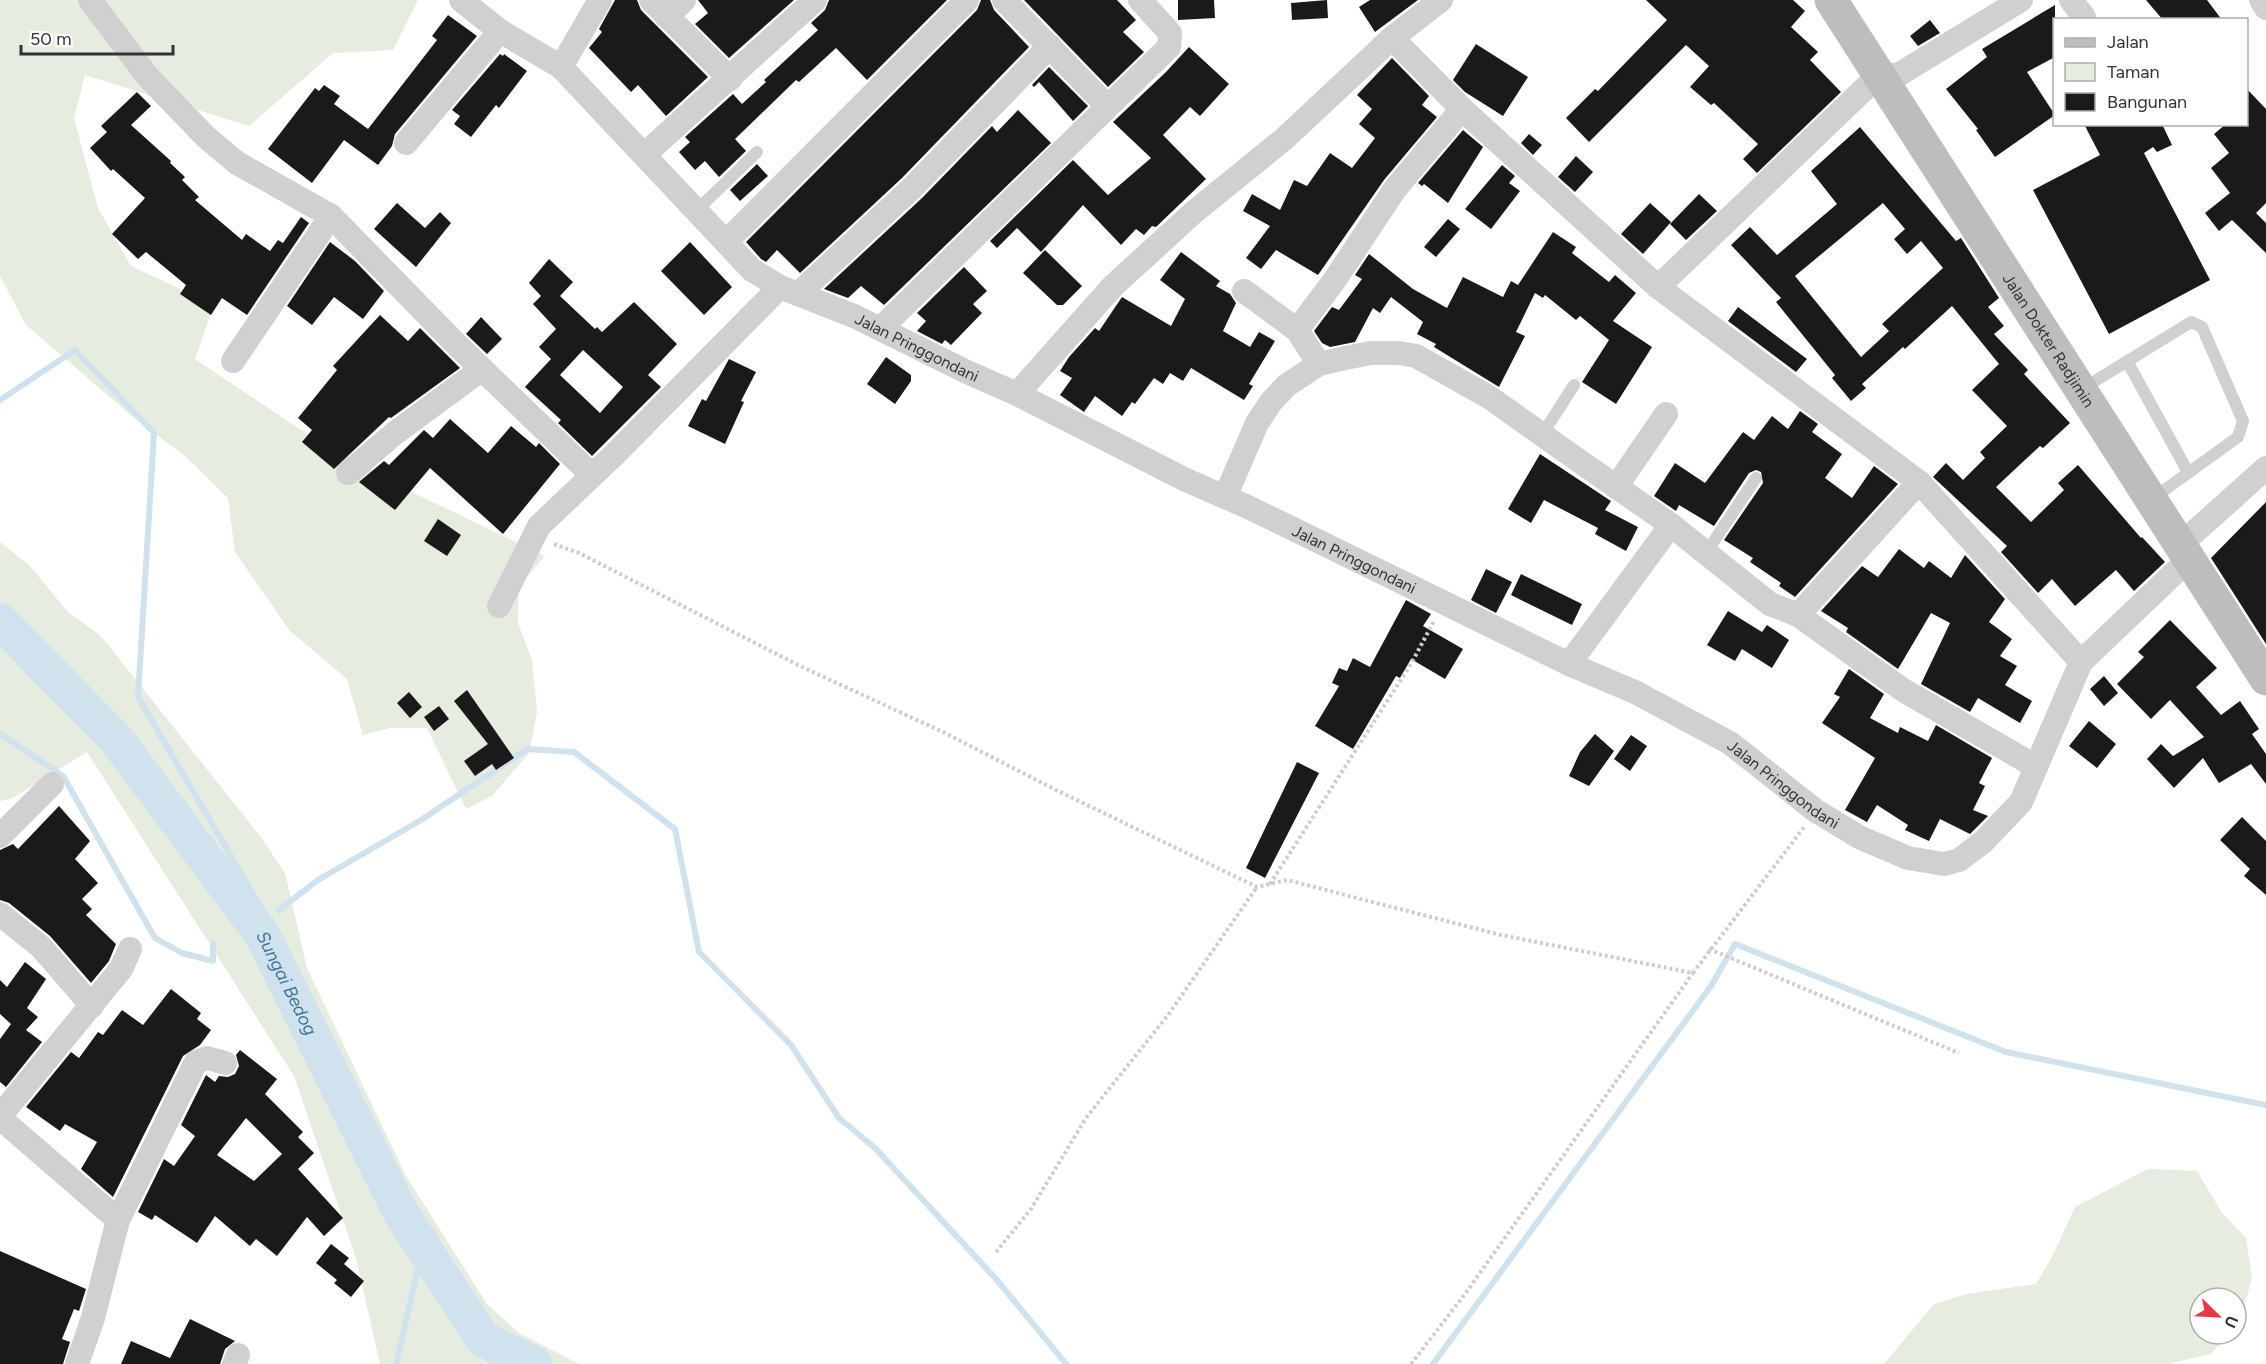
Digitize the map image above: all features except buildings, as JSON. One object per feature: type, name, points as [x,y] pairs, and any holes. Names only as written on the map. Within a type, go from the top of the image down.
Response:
[{"type":"main road","name":"Jalan Dokter Radjimin","points":[[1831,0],[2266,679]]},
{"type":"street","points":[[90,0],[147,77],[206,137],[237,163],[332,216],[482,369],[592,475]]},
{"type":"street","name":"Jalan Pringgondani","points":[[461,0],[500,31],[561,67],[752,270],[789,291],[880,329],[1017,394],[1128,452],[1569,664],[1635,692],[1730,743],[1816,811],[1861,837],[1908,858],[1944,864],[1959,860],[1972,852],[2005,820],[2021,802],[2081,662],[2266,468]]},
{"type":"street","points":[[561,67],[600,0]]},
{"type":"street","points":[[645,154],[815,0]]},
{"type":"street","points":[[727,241],[967,0]]},
{"type":"street","points":[[1004,0],[1107,106]]},
{"type":"street","points":[[880,329],[1169,47],[1170,33],[1140,0]]},
{"type":"street","points":[[1017,394],[1113,286],[1194,213],[1284,139],[1392,38],[1441,0]]},
{"type":"street","points":[[1658,287],[1880,74],[1898,75],[2021,0]]},
{"type":"street","points":[[2261,0],[2266,8]]},
{"type":"street","points":[[668,6],[730,79]]},
{"type":"street","points":[[406,143],[500,31]]},
{"type":"street","points":[[1392,38],[1462,109],[1658,287],[1919,482],[2081,662]]},
{"type":"street","points":[[498,606],[539,526],[789,291],[912,188],[1050,46]]},
{"type":"street","points":[[1297,330],[1334,281],[1395,189],[1462,109]]},
{"type":"street","points":[[234,361],[332,216]]},
{"type":"street","points":[[1244,291],[1297,330],[1319,364]]},
{"type":"street","points":[[1225,497],[1257,423],[1271,402],[1287,385],[1319,364],[1371,354],[1399,353],[1416,356],[1489,397],[1671,525],[1770,604],[1798,615],[1903,690],[2035,766]]},
{"type":"street","points":[[348,473],[395,433],[482,369]]},
{"type":"street","points":[[1616,487],[1666,414]]},
{"type":"street","points":[[1798,615],[1919,482]]},
{"type":"street","points":[[1569,664],[1671,525]]},
{"type":"street","points":[[0,836],[52,784]]},
{"type":"street","points":[[0,914],[41,946],[92,1006]]},
{"type":"street","points":[[118,1220],[0,1117],[121,969],[130,950]]},
{"type":"street","points":[[77,1364],[93,1318],[118,1220],[196,1062],[207,1058],[225,1063]]},
{"type":"lane","points":[[697,210],[757,152]]},
{"type":"lane","points":[[2080,390],[2191,322],[2202,327],[2242,421],[2238,437],[2151,500]]},
{"type":"lane","points":[[2127,362],[2188,472]]},
{"type":"lane","points":[[1542,435],[1574,385]]},
{"type":"lane","points":[[1706,553],[1756,478]]},
{"type":"path","points":[[534,537],[579,553],[800,666],[953,737],[1056,790],[1257,887],[1287,880],[1501,934],[1693,973]]},
{"type":"path","points":[[1270,884],[1411,664],[1444,602]]},
{"type":"path","points":[[1411,1364],[1466,1294],[1709,949],[1816,811]]},
{"type":"path","points":[[996,1252],[1031,1209],[1086,1118],[1168,1015],[1257,887]]},
{"type":"path","points":[[1709,949],[1959,1053]]},
{"type":"green space","points":[[0,0],[418,0],[393,50],[333,53],[249,126],[85,75],[74,118],[98,208],[131,266],[214,305],[195,359],[301,430],[416,494],[545,556],[519,586],[518,623],[532,660],[537,712],[529,753],[492,796],[466,809],[427,728],[390,728],[363,735],[347,679],[290,631],[235,552],[228,498],[186,457],[133,417],[26,325],[0,276]]},
{"type":"green space","points":[[0,542],[30,566],[67,611],[101,636],[260,836],[285,873],[307,968],[406,1176],[487,1304],[519,1333],[579,1364],[380,1364],[356,1258],[294,1076],[87,752],[11,799],[0,801]]},
{"type":"green space","points":[[2148,1169],[2197,1171],[2222,1213],[2246,1238],[2252,1278],[2248,1292],[2248,1286],[2188,1286],[2188,1346],[2218,1346],[2211,1354],[2167,1364],[1884,1364],[1934,1304],[1967,1294],[2036,1284],[2053,1255],[2075,1207]]},
{"type":"waterway","points":[[0,400],[75,350],[154,433],[138,697],[260,906]]},
{"type":"waterway","name":"Sungai Bedog","points":[[0,621],[116,739],[263,936],[401,1213],[483,1339],[534,1364]]},
{"type":"waterway","points":[[0,734],[63,776],[155,938],[182,953],[213,961],[213,943]]},
{"type":"waterway","points":[[279,910],[318,880],[421,820],[527,749],[574,752],[675,829],[699,952],[791,1045],[839,1118],[875,1148],[997,1280],[1066,1364]]},
{"type":"waterway","points":[[1433,1364],[1711,986],[1735,944],[2006,1052],[2266,1105]]},
{"type":"waterway","points":[[396,1364],[423,1247]]}]
